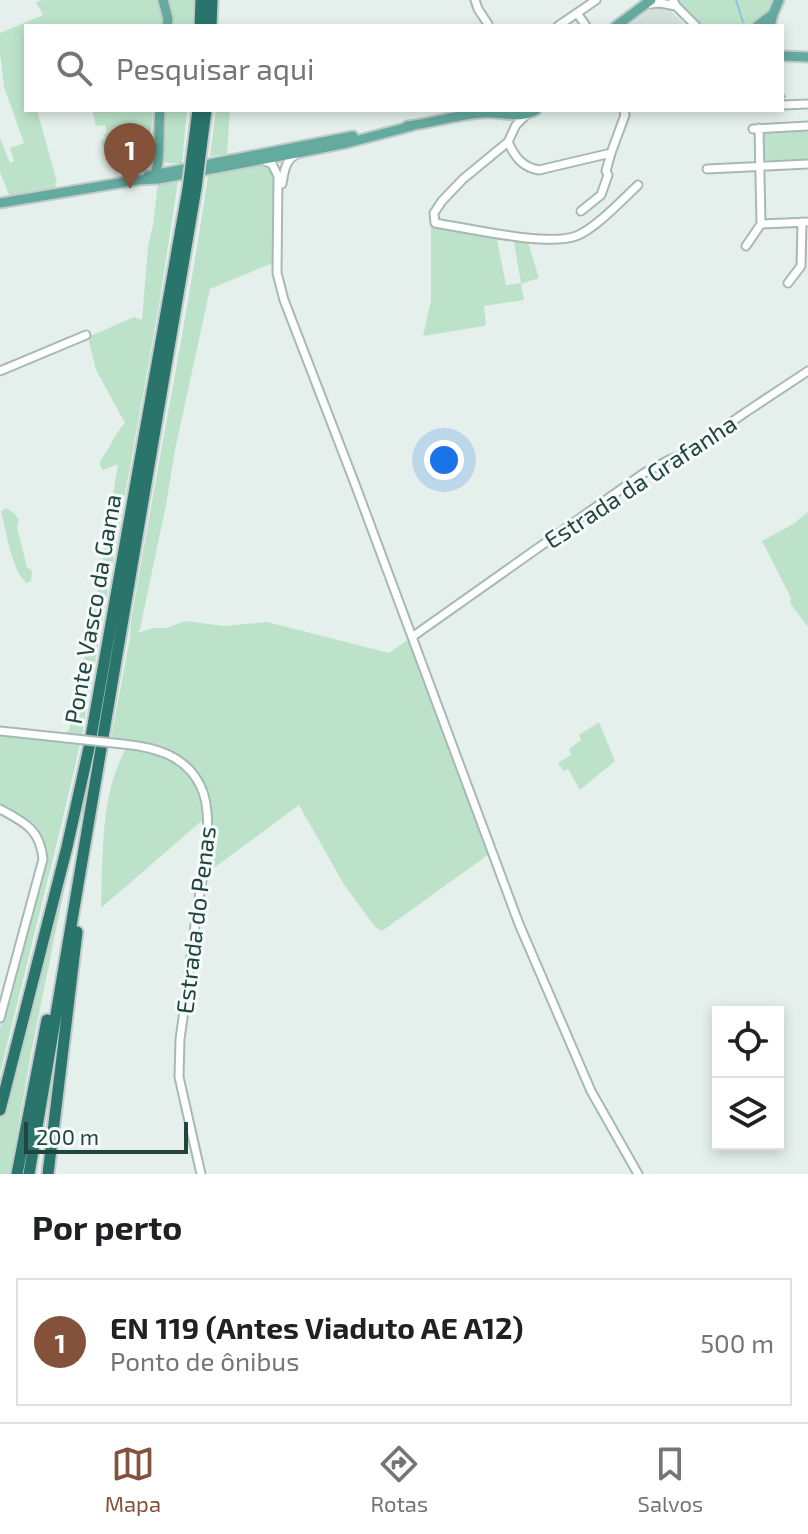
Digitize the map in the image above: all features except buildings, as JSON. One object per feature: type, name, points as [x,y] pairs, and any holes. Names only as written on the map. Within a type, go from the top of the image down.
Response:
[{"type":"highway","points":[[200,24],[201,0]]},
{"type":"highway","points":[[211,24],[212,0]]},
{"type":"highway","name":"Ponte Vasco da Gama","points":[[197,149],[198,112]]},
{"type":"highway","name":"Ponte Vasco da Gama","points":[[29,1174],[206,112]]},
{"type":"highway","name":"Ponte Vasco da Gama","points":[[0,1110],[61,872],[89,748],[192,188]]},
{"type":"highway","name":"Ponte Vasco da Gama","points":[[17,1174],[93,788]]},
{"type":"highway","name":"Ponte Vasco da Gama","points":[[48,1174],[93,788]]},
{"type":"main road","points":[[163,0],[167,24]]},
{"type":"main road","points":[[770,24],[779,0]]},
{"type":"main road","points":[[619,24],[651,3]]},
{"type":"main road","points":[[760,24],[773,14]]},
{"type":"main road","points":[[784,56],[808,57]]},
{"type":"main road","points":[[156,176],[160,112]]},
{"type":"main road","points":[[156,176],[180,168],[480,112],[505,112],[515,116],[532,112]]},
{"type":"main road","points":[[0,203],[282,156],[412,126]]},
{"type":"main road","points":[[156,176],[152,165],[158,133]]},
{"type":"main road","points":[[158,155],[165,166],[180,168]]},
{"type":"street","points":[[478,0],[488,24]]},
{"type":"street","points":[[561,24],[596,0]]},
{"type":"street","points":[[651,3],[674,3],[694,24]]},
{"type":"street","points":[[577,13],[585,24]]},
{"type":"street","points":[[784,105],[808,104]]},
{"type":"street","points":[[505,112],[518,160],[528,167],[539,170],[611,153]]},
{"type":"street","points":[[532,112],[516,125],[510,138],[442,201],[434,213],[435,223],[557,241],[579,235],[638,185]]},
{"type":"street","points":[[581,211],[601,195],[624,112]]},
{"type":"street","points":[[746,246],[761,224],[756,128],[808,126]]},
{"type":"street","points":[[334,139],[288,151],[278,165],[281,173],[277,265],[280,288],[519,924],[591,1091],[638,1174]]},
{"type":"street","points":[[270,151],[282,156]]},
{"type":"street","points":[[281,173],[291,157],[302,152]]},
{"type":"street","points":[[260,160],[272,164],[281,173]]},
{"type":"street","points":[[707,169],[808,164]]},
{"type":"street","points":[[761,224],[805,222],[801,266],[788,283]]},
{"type":"street","points":[[0,371],[86,335]]},
{"type":"street","name":"Estrada da Grafanha","points":[[412,637],[644,473],[687,453],[808,369]]},
{"type":"street","name":"Estrada do Penas","points":[[0,731],[155,749],[178,759],[194,775],[204,793],[208,825],[178,1066],[201,1174]]},
{"type":"street","points":[[0,809],[31,828],[42,847],[43,859],[0,1018]]},
{"type":"shaded area","points":[[651,9],[669,9],[684,24],[631,24]]},
{"type":"green space","points":[[158,0],[162,24],[24,24],[24,112],[38,112],[57,182],[56,189],[10,197],[0,172],[0,138],[10,163],[14,161],[10,148],[24,143],[4,87],[0,33],[43,15],[36,2]]},
{"type":"green space","points":[[166,0],[194,0],[193,24],[170,24]]},
{"type":"green space","points":[[675,0],[776,0],[767,15],[753,24],[696,24]]},
{"type":"green space","points":[[92,112],[153,112],[148,159],[145,161],[140,145],[113,153],[114,158],[107,160],[101,140],[107,133],[105,125],[96,126]]},
{"type":"green space","points":[[163,112],[187,112],[182,163],[165,163],[162,159]]},
{"type":"green space","points":[[216,112],[230,112],[227,154],[210,156]]},
{"type":"green space","points":[[808,130],[808,160],[768,161],[763,158],[763,134]]},
{"type":"green space","points":[[260,160],[273,167],[276,176],[273,263],[210,289],[137,633],[167,628],[185,621],[224,626],[267,622],[389,653],[412,637],[492,852],[382,931],[375,927],[343,883],[299,805],[207,873],[212,804],[195,768],[163,747],[111,738],[209,169]]},
{"type":"green space","points":[[178,181],[159,305],[82,735],[66,733],[95,607],[118,464],[103,470],[100,461],[125,423],[96,370],[88,337],[134,317],[142,320],[148,247],[158,183]]},
{"type":"green space","points":[[431,226],[496,234],[506,285],[521,283],[513,237],[527,239],[539,278],[521,284],[524,300],[484,306],[484,326],[423,336],[431,300]]},
{"type":"green space","points":[[6,508],[19,520],[17,527],[27,567],[32,571],[31,581],[27,583],[17,570],[10,550],[1,511]]},
{"type":"green space","points":[[808,512],[808,627],[790,603],[791,598],[762,541]]},
{"type":"green space","points":[[599,722],[615,761],[580,790],[568,769],[563,771],[558,763],[571,755],[569,749],[581,740],[579,735]]},
{"type":"green space","points":[[0,732],[66,738],[66,743],[80,744],[0,1073],[0,1028],[44,867],[45,844],[29,821],[0,805]]},
{"type":"green space","points":[[126,748],[156,755],[180,768],[197,788],[205,818],[101,908],[107,806],[111,786]]},
{"type":"green space","points":[[72,843],[10,1174],[0,1174],[0,1116]]},
{"type":"waterway","points":[[736,0],[743,22]]},
{"type":"place","name":"EN 119 (Antes Viaduto AE A12)","points":[[130,189]]}]
